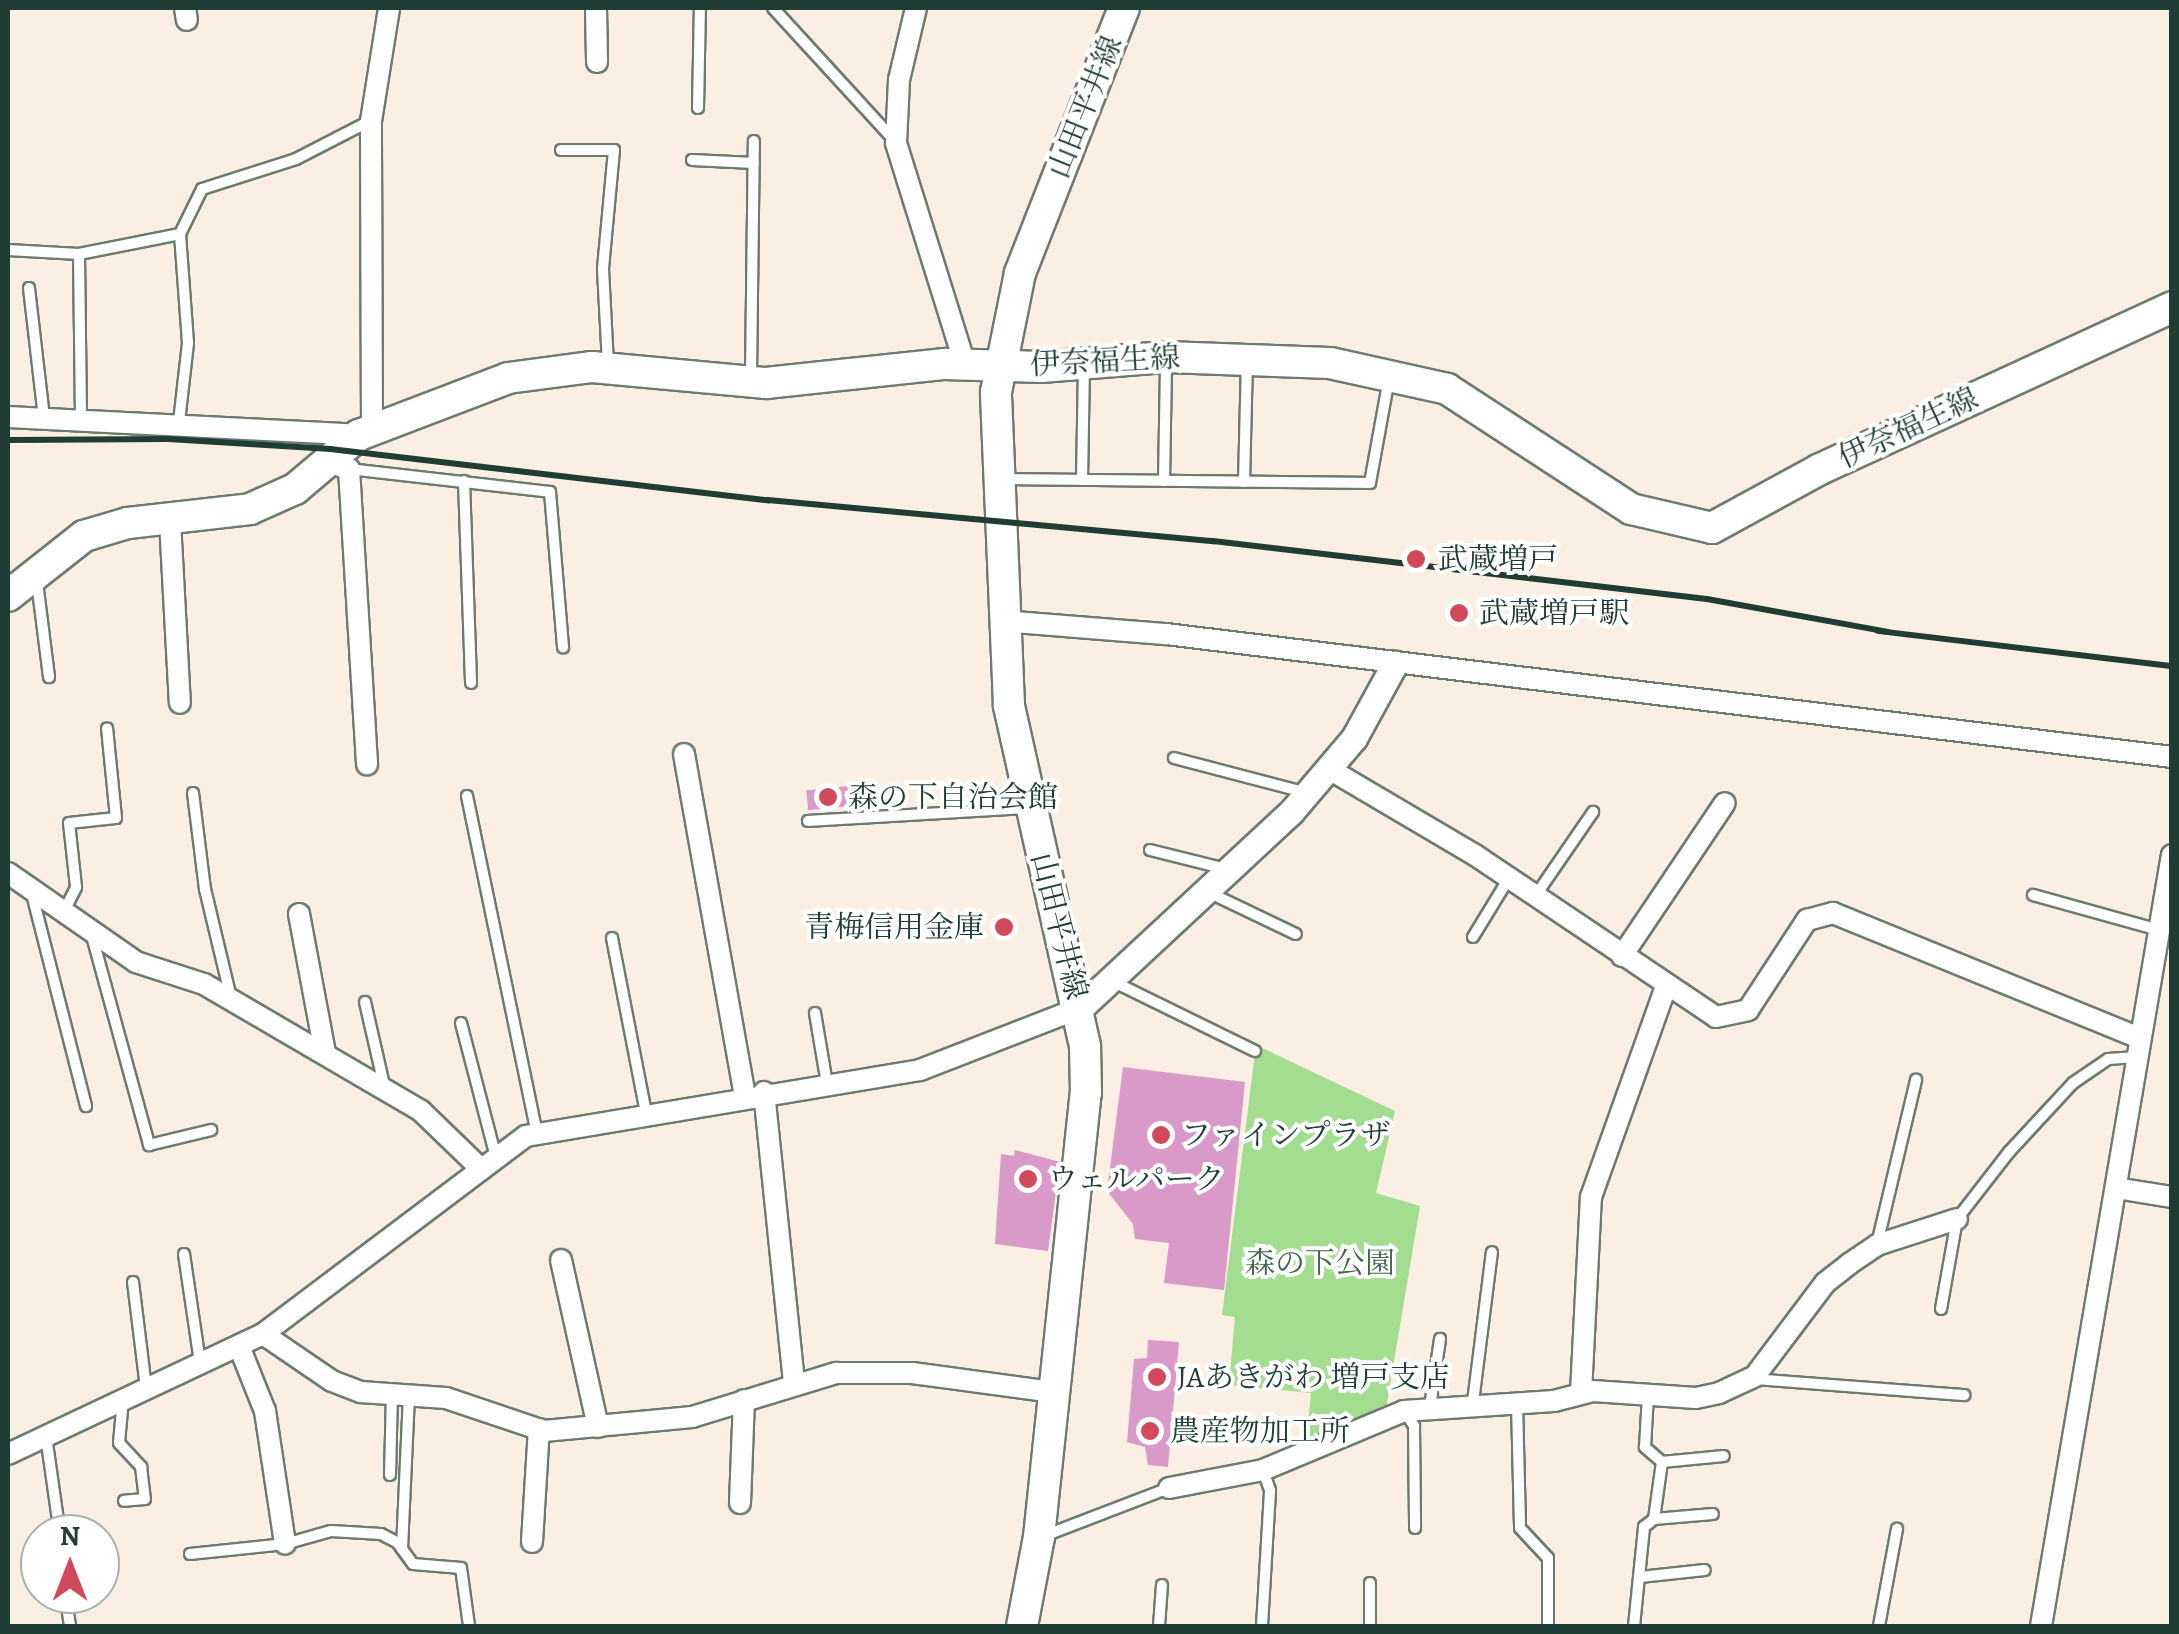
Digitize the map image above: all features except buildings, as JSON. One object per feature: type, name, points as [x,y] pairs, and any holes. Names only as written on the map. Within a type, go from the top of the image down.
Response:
[{"type":"main road","name":"山田平井線","points":[[1022,1626],[1039,1537],[1086,1093],[1080,1008],[1030,808],[1009,704],[1003,621],[998,365],[1020,273],[1120,9]]},
{"type":"main road","name":"伊奈福生線","points":[[8,596],[84,536],[250,509],[340,466],[365,432],[508,378],[608,368],[751,382],[965,364],[1247,357],[1390,372],[1447,389],[1498,417],[1643,514],[1712,528],[1820,469],[2172,307]]},
{"type":"street","points":[[8,417],[81,417],[365,432],[370,121],[389,8]]},
{"type":"street","points":[[596,8],[597,62]]},
{"type":"street","points":[[916,8],[899,80],[896,143],[965,364]]},
{"type":"street","points":[[340,466],[366,764]]},
{"type":"street","points":[[170,521],[180,702]]},
{"type":"street","points":[[1003,621],[1395,663],[2172,758]]},
{"type":"street","points":[[8,1454],[263,1334],[488,1162],[537,1133],[754,1094],[920,1070],[1080,1008],[1210,893],[1308,794],[1329,769],[1395,663]]},
{"type":"street","points":[[684,754],[754,1094],[794,1380]]},
{"type":"street","points":[[1329,769],[1509,878],[1716,1018],[1734,1017],[1748,1010],[1806,920],[1833,913],[2139,1047]]},
{"type":"street","points":[[1622,956],[1724,803]]},
{"type":"street","points":[[2041,1626],[2172,856]]},
{"type":"street","points":[[8,872],[32,893],[136,962],[231,999],[421,1112],[488,1162]]},
{"type":"street","points":[[299,914],[325,1053]]},
{"type":"street","points":[[1581,1393],[1592,1197],[1666,986]]},
{"type":"street","points":[[2116,1188],[2172,1198]]},
{"type":"street","points":[[1169,1488],[1263,1470],[1404,1411],[1581,1393],[1696,1398],[1748,1379],[1825,1284],[1877,1245],[1957,1219]]},
{"type":"street","points":[[562,1260],[598,1427]]},
{"type":"street","points":[[263,1334],[332,1381],[401,1396],[470,1404],[539,1429],[598,1427],[645,1416],[692,1416],[794,1380],[912,1372],[1052,1392]]},
{"type":"street","points":[[239,1346],[264,1411],[285,1544]]},
{"type":"street","points":[[740,1503],[744,1400]]},
{"type":"street","points":[[532,1542],[539,1429]]},
{"type":"lane","points":[[698,108],[700,8]]},
{"type":"lane","points":[[774,8],[896,143]]},
{"type":"lane","points":[[179,422],[188,343],[180,234],[202,189],[296,159],[370,121]]},
{"type":"lane","points":[[751,382],[754,140]]},
{"type":"lane","points":[[562,150],[614,150],[604,269],[608,368]]},
{"type":"lane","points":[[692,160],[754,162]]},
{"type":"lane","points":[[8,250],[79,254],[180,234]]},
{"type":"lane","points":[[79,254],[81,417]]},
{"type":"lane","points":[[29,288],[44,417]]},
{"type":"lane","points":[[1164,480],[1166,357]]},
{"type":"lane","points":[[1244,482],[1247,357]]},
{"type":"lane","points":[[1082,480],[1084,363]]},
{"type":"lane","points":[[1002,478],[1370,484],[1390,372]]},
{"type":"lane","points":[[340,466],[550,492],[564,647]]},
{"type":"lane","points":[[464,480],[470,682]]},
{"type":"lane","points":[[36,571],[49,677]]},
{"type":"lane","points":[[63,914],[76,887],[69,823],[116,818],[107,728]]},
{"type":"lane","points":[[1174,758],[1308,794]]},
{"type":"lane","points":[[193,793],[205,889],[231,999]]},
{"type":"lane","points":[[467,796],[537,1133]]},
{"type":"lane","points":[[808,821],[1030,808]]},
{"type":"lane","points":[[1535,896],[1593,812]]},
{"type":"lane","points":[[1150,850],[1232,871]]},
{"type":"lane","points":[[1473,938],[1509,878]]},
{"type":"lane","points":[[32,893],[86,1106]]},
{"type":"lane","points":[[1210,893],[1296,934]]},
{"type":"lane","points":[[2032,895],[2159,930]]},
{"type":"lane","points":[[92,935],[150,1145],[211,1130]]},
{"type":"lane","points":[[612,938],[646,1113]]},
{"type":"lane","points":[[1113,982],[1255,1051]]},
{"type":"lane","points":[[366,1002],[386,1090]]},
{"type":"lane","points":[[815,1012],[828,1084]]},
{"type":"lane","points":[[462,1023],[488,1162]]},
{"type":"lane","points":[[1941,1309],[1957,1219],[2073,1084],[2108,1059],[2139,1047]]},
{"type":"lane","points":[[1877,1245],[1916,1080]]},
{"type":"lane","points":[[1474,1402],[1492,1252]]},
{"type":"lane","points":[[184,1254],[200,1362]]},
{"type":"lane","points":[[133,1282],[146,1388]]},
{"type":"lane","points":[[1430,1408],[1440,1339]]},
{"type":"lane","points":[[1748,1379],[1964,1394]]},
{"type":"lane","points":[[1648,1394],[1645,1447],[1662,1462],[1724,1456]]},
{"type":"lane","points":[[390,1474],[401,1396]]},
{"type":"lane","points":[[401,1396],[402,1549]]},
{"type":"lane","points":[[122,1398],[120,1443],[141,1467],[145,1499],[124,1501]]},
{"type":"lane","points":[[1517,1402],[1520,1528],[1548,1558],[1548,1626]]},
{"type":"lane","points":[[1404,1411],[1414,1426],[1415,1528]]},
{"type":"lane","points":[[46,1436],[57,1514]]},
{"type":"lane","points":[[1654,1519],[1662,1462]]},
{"type":"lane","points":[[1262,1626],[1270,1490],[1263,1470]]},
{"type":"lane","points":[[1039,1537],[1169,1488]]},
{"type":"lane","points":[[1634,1626],[1644,1527],[1654,1519],[1713,1514]]},
{"type":"lane","points":[[1880,1626],[1897,1529]]},
{"type":"lane","points":[[190,1554],[285,1544],[331,1531],[380,1534],[402,1549],[413,1564],[460,1568],[469,1626]]},
{"type":"lane","points":[[1640,1577],[1706,1570]]},
{"type":"lane","points":[[1370,1583],[1370,1626]]},
{"type":"lane","points":[[1159,1626],[1162,1585]]},
{"type":"green space","name":"森の下公園","points":[[1256,1045],[1395,1111],[1376,1193],[1420,1206],[1386,1409],[1306,1447],[1311,1393],[1229,1385],[1235,1317],[1222,1315]]},
{"type":"railway","points":[[8,440],[168,439],[331,449],[768,500],[1213,541],[1707,599],[1888,632]]},
{"type":"railway","points":[[1878,631],[2172,666]]},
{"type":"place","name":"武蔵増戸","points":[[1416,559]]},
{"type":"place","name":"武蔵増戸駅","points":[[1459,613]]},
{"type":"place","name":"森の下自治会館","points":[[828,797]]},
{"type":"place","name":"青梅信用金庫","points":[[1004,927]]},
{"type":"place","name":"ファインプラザ","points":[[1161,1135]]},
{"type":"place","name":"ウェルパーク","points":[[1028,1179]]},
{"type":"place","name":"JAあきがわ 増戸支店","points":[[1157,1377]]},
{"type":"place","name":"農産物加工所","points":[[1150,1431]]}]
